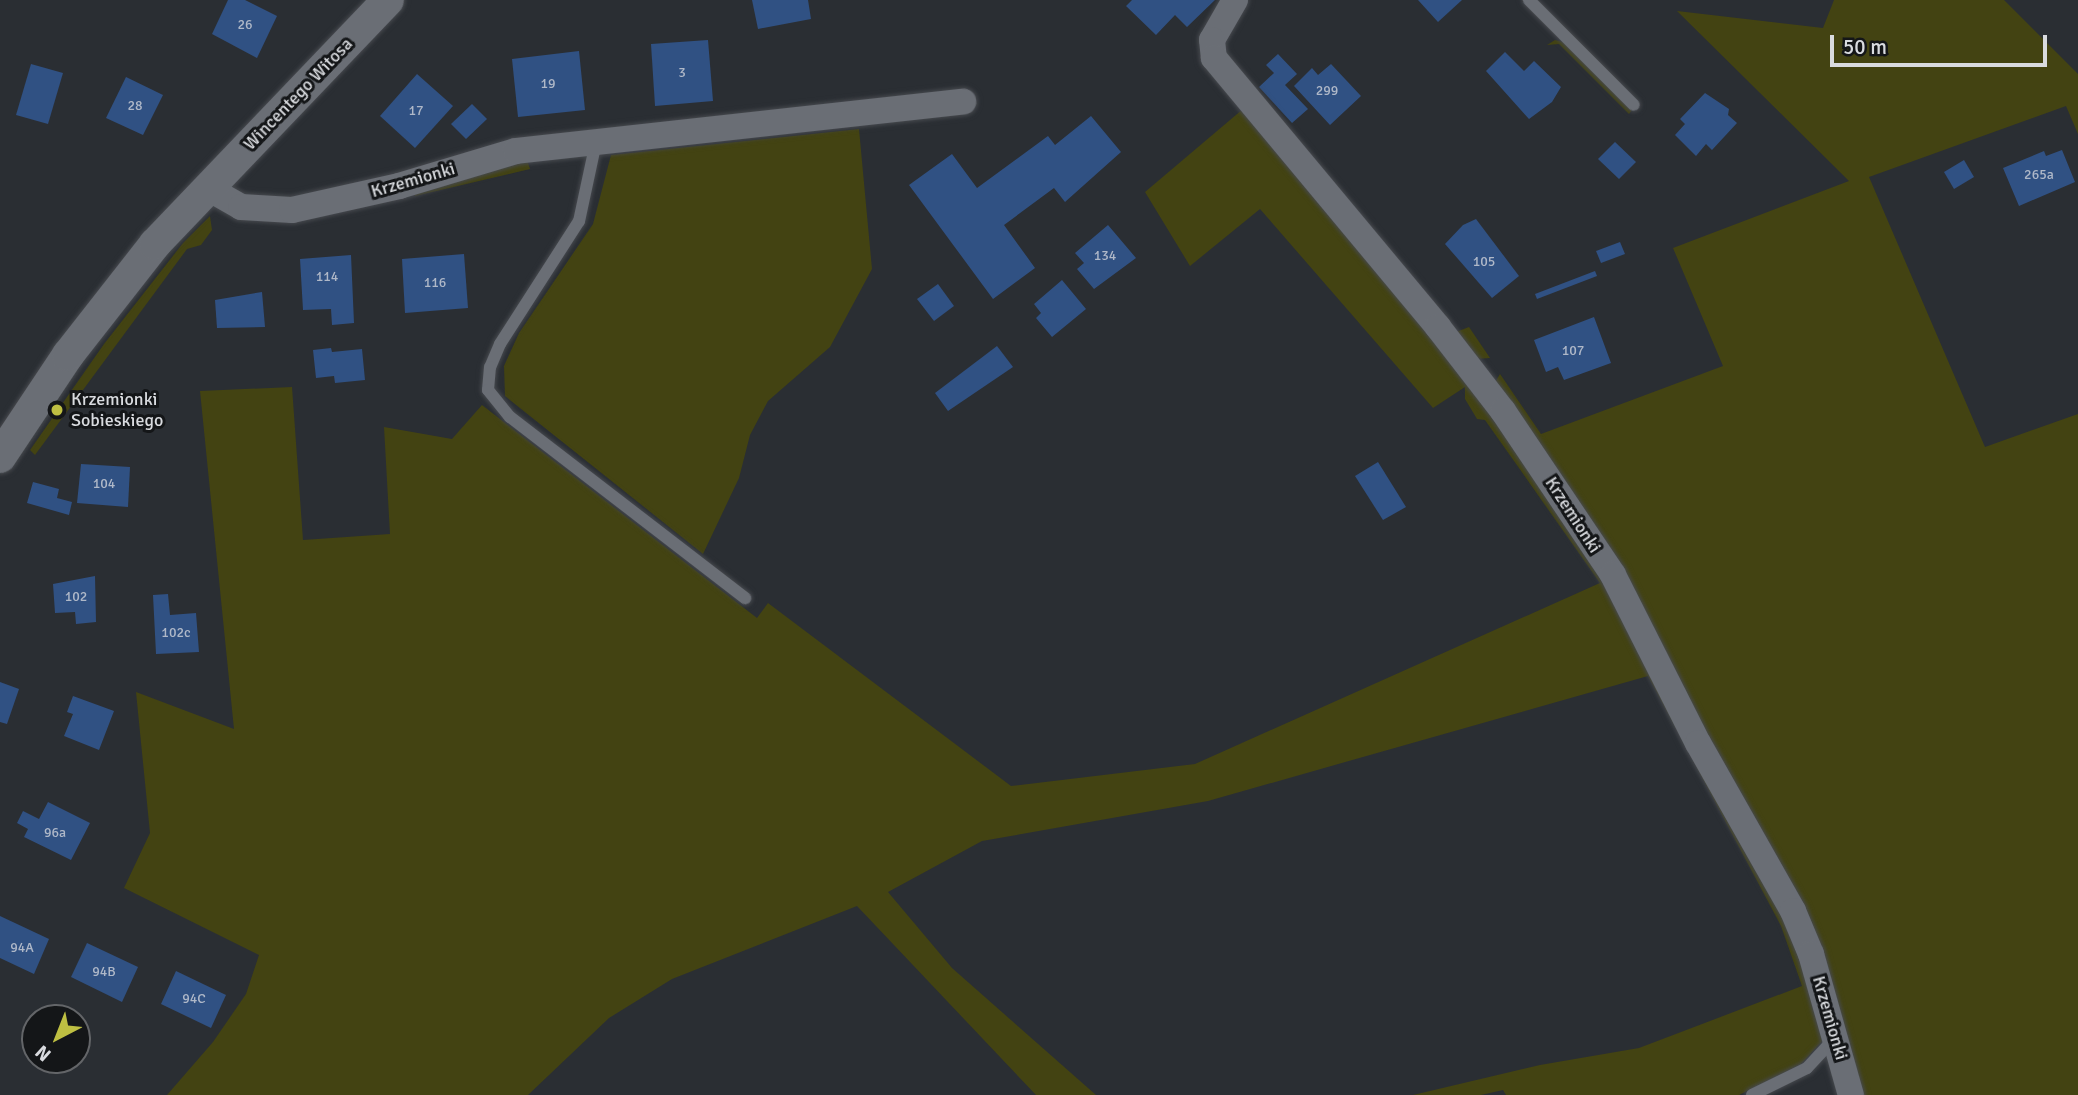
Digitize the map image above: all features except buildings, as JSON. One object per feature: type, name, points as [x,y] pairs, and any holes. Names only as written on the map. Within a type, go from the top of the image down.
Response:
[{"type":"street","name":"Wincentego Witosa","points":[[206,187],[388,0]]},
{"type":"street","name":"Krzemionki","points":[[1235,0],[1212,40],[1214,58],[1438,327],[1503,411],[1613,575],[1698,743],[1793,911],[1836,1037],[1852,1095]]},
{"type":"street","name":"Krzemionki","points":[[206,187],[241,207],[292,209],[398,186],[516,151],[963,102]]},
{"type":"street","points":[[0,457],[68,355],[206,187]]},
{"type":"lane","points":[[1529,0],[1634,105]]},
{"type":"lane","points":[[596,142],[579,221],[500,344],[489,367],[488,390],[510,417],[745,598]]},
{"type":"lane","points":[[1752,1095],[1807,1068],[1836,1037]]},
{"type":"shaded area","points":[[1834,0],[2004,0],[2078,74],[2078,134],[2066,106],[1869,177],[1985,447],[2078,414],[2078,1095],[1859,1095],[1818,947],[1494,384],[1500,374],[1541,434],[1723,366],[1673,248],[1849,181],[1677,11],[1823,28]]},
{"type":"shaded area","points":[[1555,40],[1563,42],[1632,110],[1629,114],[1559,44],[1547,45]]},
{"type":"shaded area","points":[[1243,109],[1444,350],[1607,579],[1785,912],[1826,1037],[1801,1064],[1739,1095],[1506,1095],[1503,1090],[1481,1095],[1413,1095],[1540,1065],[1639,1048],[1802,986],[1781,926],[1648,676],[1208,801],[982,841],[888,892],[952,968],[1096,1095],[1036,1095],[857,906],[672,979],[609,1018],[528,1095],[167,1095],[213,1042],[246,994],[259,955],[124,888],[150,833],[136,692],[234,729],[200,391],[292,387],[303,540],[390,534],[384,427],[452,439],[482,405],[757,618],[768,603],[1011,786],[1195,764],[1600,583],[1485,420],[1477,419],[1465,399],[1465,387],[1433,408],[1260,209],[1190,266],[1145,192]]},
{"type":"shaded area","points":[[859,129],[872,269],[830,347],[768,401],[750,435],[739,478],[703,554],[505,396],[504,366],[519,333],[593,224],[611,155]]},
{"type":"shaded area","points":[[526,157],[530,169],[415,196],[411,188]]},
{"type":"shaded area","points":[[210,216],[212,230],[201,245],[187,249],[35,455],[30,450],[104,344],[183,243]]},
{"type":"shaded area","points":[[1469,327],[1490,358],[1475,359],[1456,332]]},
{"type":"place","name":"Krzemionki Sobieskiego","points":[[57,410]]}]
